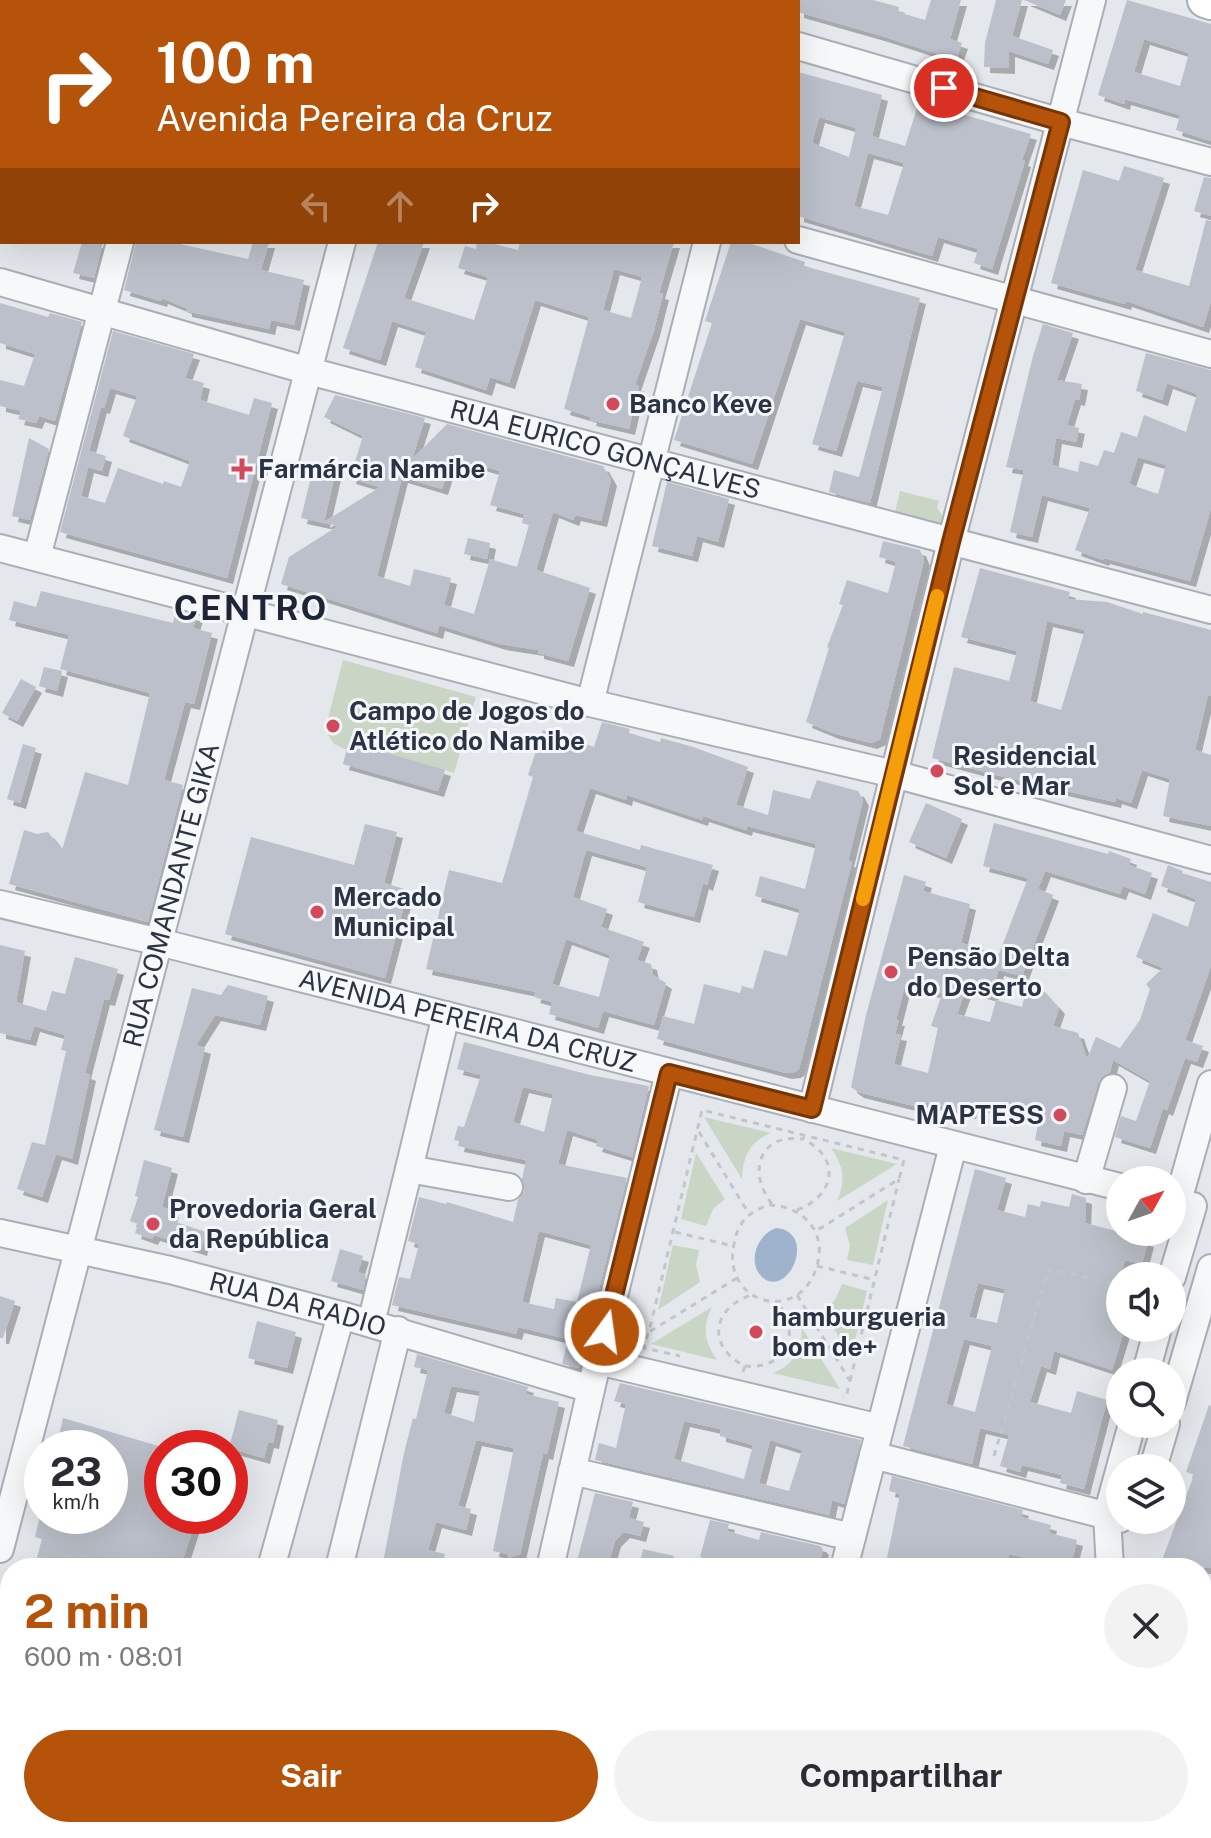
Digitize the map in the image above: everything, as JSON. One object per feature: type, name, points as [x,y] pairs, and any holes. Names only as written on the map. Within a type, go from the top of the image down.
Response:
[{"type":"main road","points":[[1205,0],[1211,2]]},
{"type":"street","points":[[812,1109],[951,542],[1092,0]]},
{"type":"street","points":[[800,47],[1211,162]]},
{"type":"street","points":[[800,241],[1211,354]]},
{"type":"street","points":[[37,557],[119,244]]},
{"type":"street","name":"RUA COMANDANTE GIKA","points":[[0,1549],[341,244]]},
{"type":"street","points":[[590,703],[706,244]]},
{"type":"street","name":"RUA EURICO GONÇALVES","points":[[0,282],[309,371],[1211,610]]},
{"type":"street","points":[[0,548],[590,703],[894,774],[1211,860]]},
{"type":"street","name":"AVENIDA PEREIRA DA CRUZ","points":[[0,904],[1106,1184]]},
{"type":"street","points":[[371,1323],[446,1015]]},
{"type":"street","points":[[552,1558],[669,1073]]},
{"type":"street","points":[[1175,1262],[1211,1084]]},
{"type":"street","points":[[1086,1180],[1113,1088]]},
{"type":"street","points":[[847,1558],[953,1146]]},
{"type":"street","points":[[409,1169],[509,1187]]},
{"type":"street","name":"RUA DA RADIO","points":[[0,1217],[80,1245],[398,1330],[591,1389]]},
{"type":"street","name":"RUA DA RADIO","points":[[0,1233],[80,1245]]},
{"type":"street","points":[[1185,1358],[1211,1268]]},
{"type":"street","points":[[274,1558],[341,1315]]},
{"type":"street","points":[[341,1558],[398,1330]]},
{"type":"street","points":[[598,1361],[880,1428]]},
{"type":"street","points":[[873,1455],[1106,1514]]},
{"type":"street","points":[[572,1471],[852,1537]]},
{"type":"path","points":[[686,1358],[644,1348],[702,1110],[904,1160],[846,1397],[831,1393]]},
{"type":"path","points":[[698,1130],[749,1214]]},
{"type":"path","points":[[773,1205],[761,1188],[758,1165],[763,1154],[780,1140],[803,1137],[822,1153],[828,1164],[829,1176],[820,1198],[797,1210]]},
{"type":"path","points":[[816,1231],[899,1179]]},
{"type":"path","points":[[773,1205],[797,1210],[808,1218],[816,1231],[820,1254],[812,1280],[797,1295],[766,1301],[740,1285],[731,1257],[737,1229],[749,1214],[773,1205]]},
{"type":"path","points":[[673,1231],[733,1246]]},
{"type":"path","points":[[817,1266],[875,1280]]},
{"type":"path","points":[[994,1456],[1048,1271],[1106,1282]]},
{"type":"path","points":[[649,1332],[737,1278]]},
{"type":"path","points":[[752,1295],[728,1307],[719,1329],[725,1352],[745,1366],[767,1364],[785,1350],[790,1328],[787,1317],[776,1301]]},
{"type":"path","points":[[797,1295],[850,1381]]},
{"type":"path","points":[[743,1372],[745,1366]]},
{"type":"green space","points":[[900,491],[939,501],[937,508],[944,518],[941,526],[910,521],[911,517],[895,512]]},
{"type":"green space","points":[[343,660],[476,697],[454,773],[445,770],[438,791],[343,764],[347,750],[334,744],[325,730]]},
{"type":"green space","points":[[704,1117],[771,1133],[752,1146],[744,1164],[742,1179]]},
{"type":"green space","points":[[831,1148],[897,1164],[837,1201],[842,1174]]},
{"type":"green space","points":[[696,1153],[725,1199],[713,1209],[706,1226],[681,1219]]},
{"type":"green space","points":[[888,1200],[873,1265],[847,1260],[850,1245],[845,1228]]},
{"type":"green space","points":[[673,1245],[699,1250],[696,1265],[700,1282],[658,1310]]},
{"type":"green space","points":[[842,1284],[867,1291],[851,1357],[823,1311],[835,1300]]},
{"type":"green space","points":[[712,1307],[706,1334],[717,1360],[651,1344]]},
{"type":"green space","points":[[802,1328],[840,1389],[773,1373],[792,1361],[800,1343]]},
{"type":"water","points":[[776,1228],[789,1232],[797,1252],[789,1273],[771,1282],[757,1270],[755,1256],[764,1236]]},
{"type":"building","points":[[800,0],[873,0],[899,7],[898,12],[925,20],[931,0],[961,0],[950,39],[962,43],[956,60],[800,13]]},
{"type":"building","points":[[996,0],[1022,0],[1012,36],[1053,50],[1048,64],[1009,51],[1009,68],[984,67],[985,43]]},
{"type":"building","points":[[1024,0],[1066,0],[1060,15]]},
{"type":"building","points":[[1127,0],[1211,24],[1211,141],[1176,130],[1180,115],[1125,99],[1124,104],[1098,95]],"holes":[[[1144,39],[1189,53],[1180,86],[1134,72]]]},
{"type":"building","points":[[800,73],[882,95],[872,136],[905,146],[919,102],[1031,134],[992,269],[974,263],[978,249],[938,237],[932,256],[800,217]],"holes":[[[819,117],[856,128],[849,157],[812,143]],[[868,153],[904,163],[888,215],[854,206]]]},
{"type":"building","points":[[1124,166],[1164,178],[1135,270],[1189,286],[1206,220],[1211,221],[1211,301],[1203,327],[1126,301],[1125,304],[1051,283],[1083,170],[1119,181]]},
{"type":"building","points":[[1204,177],[1211,178],[1211,216],[1194,211]]},
{"type":"building","points":[[81,244],[102,244],[94,278],[73,273]]},
{"type":"building","points":[[136,244],[180,244],[248,259],[252,244],[268,244],[261,270],[304,280],[294,325],[271,320],[269,329],[186,311],[186,308],[162,298],[161,301],[124,290]]},
{"type":"building","points":[[377,244],[423,244],[404,298],[474,320],[488,277],[458,268],[465,246],[476,249],[477,244],[495,244],[518,250],[520,244],[673,244],[659,293],[663,294],[654,330],[635,385],[639,386],[629,429],[590,420],[591,417],[564,409],[589,317],[535,300],[509,383],[490,377],[486,390],[415,367],[426,332],[392,321],[380,360],[343,348]],"holes":[[[614,269],[642,277],[631,318],[603,310]]]},
{"type":"building","points":[[730,244],[752,244],[805,262],[804,266],[920,298],[870,503],[829,492],[834,470],[859,477],[883,387],[857,381],[836,451],[812,444],[845,332],[800,319],[752,464],[674,440],[712,323],[705,321]]},
{"type":"building","points":[[0,303],[48,317],[50,313],[82,322],[55,421],[39,416],[36,423],[18,419],[21,411],[0,406],[0,380],[24,386],[35,354],[0,343]]},
{"type":"building","points":[[1043,324],[1073,333],[1057,380],[1082,384],[1079,400],[1075,399],[1067,425],[1079,428],[1076,442],[1056,438],[1052,465],[1078,472],[1080,461],[1098,466],[1104,450],[1114,453],[1121,432],[1137,437],[1144,415],[1186,432],[1197,394],[1167,383],[1162,400],[1136,391],[1146,353],[1211,370],[1211,508],[1190,581],[1075,550],[1090,508],[1042,495],[1032,537],[1010,532],[1024,470],[1006,467]],"holes":[[[1138,457],[1166,465],[1158,494],[1129,484]]]},
{"type":"building","points":[[113,331],[194,354],[185,378],[204,383],[200,400],[249,415],[254,398],[272,403],[227,578],[60,532]],"holes":[[[110,388],[137,396],[123,436],[190,461],[181,487],[118,468],[105,503],[81,496],[88,467],[102,471],[106,456],[89,451],[101,407],[104,408]]]},
{"type":"building","points":[[335,395],[425,418],[412,459],[447,424],[603,466],[611,480],[601,521],[575,515],[573,520],[553,512],[536,570],[590,588],[568,661],[538,653],[538,650],[500,644],[439,625],[437,633],[281,584],[289,557],[338,526],[301,518],[313,469],[335,474],[324,522],[380,487],[350,478],[363,436],[324,417]],"holes":[[[452,457],[500,471],[490,505],[524,514],[522,523],[529,525],[517,567],[490,559],[474,614],[444,605],[451,578],[414,569],[410,586],[377,576],[402,477],[442,489]]]},
{"type":"building","points":[[29,438],[49,449],[30,520],[12,516]]},
{"type":"building","points":[[667,482],[729,499],[718,542],[697,536],[692,556],[652,546]]},
{"type":"building","points":[[468,538],[490,543],[487,559],[464,554]]},
{"type":"building","points":[[883,541],[920,550],[924,560],[880,739],[871,743],[806,722],[827,647],[843,605],[839,604],[847,580],[888,593],[896,562],[879,557]]},
{"type":"building","points":[[980,568],[1070,592],[1068,599],[1107,602],[1211,630],[1211,696],[1208,695],[1195,750],[1211,755],[1211,826],[1163,816],[1170,779],[1142,770],[1131,803],[1116,798],[1115,802],[932,758],[954,667],[1009,681],[1017,651],[961,637]],"holes":[[[1047,621],[1085,630],[1061,710],[1030,701]]]},
{"type":"building","points":[[41,591],[173,623],[176,611],[197,616],[193,628],[212,633],[194,704],[185,702],[164,780],[183,785],[148,922],[9,884],[24,830],[37,834],[48,832],[62,850],[85,772],[128,785],[150,693],[60,669],[69,635],[9,620],[14,601],[36,607]]},
{"type":"building","points":[[44,667],[62,671],[57,691],[39,686]]},
{"type":"building","points":[[21,679],[36,687],[17,721],[2,713]]},
{"type":"building","points":[[602,722],[630,729],[629,733],[660,742],[661,738],[693,747],[748,767],[736,805],[768,815],[773,790],[810,799],[817,780],[858,791],[863,800],[848,861],[852,862],[799,1069],[795,1072],[786,1073],[657,1039],[663,1016],[694,1024],[704,984],[740,993],[742,986],[753,989],[764,950],[787,956],[800,909],[755,896],[760,876],[805,889],[816,844],[747,826],[746,830],[703,816],[702,820],[627,795],[626,800],[590,788],[576,831],[640,850],[641,845],[713,865],[707,885],[703,883],[694,917],[638,902],[647,867],[586,850],[573,897],[607,909],[601,927],[644,942],[637,960],[651,964],[653,975],[666,983],[654,1025],[603,1011],[598,1028],[549,1014],[552,1002],[534,997],[536,992],[426,969],[449,870],[502,883],[533,777],[528,775],[543,730],[594,747]],"holes":[[[566,939],[610,955],[599,997],[552,984]]]},
{"type":"building","points":[[349,742],[445,770],[438,791],[343,764]]},
{"type":"building","points":[[23,744],[36,748],[20,803],[7,799]]},
{"type":"building","points":[[926,803],[962,819],[946,858],[909,842]]},
{"type":"building","points":[[994,823],[1108,854],[1109,851],[1131,859],[1129,865],[1152,873],[1145,894],[1123,886],[1120,894],[1045,871],[1038,889],[1053,895],[1022,976],[998,970],[992,996],[966,989],[957,1014],[990,1022],[996,1000],[1022,1007],[1028,982],[1038,985],[1059,1008],[1053,1026],[1078,1033],[1087,1059],[1096,1037],[1120,1048],[1140,1020],[1150,989],[1146,984],[1163,968],[1136,957],[1153,913],[1188,927],[1196,899],[1161,886],[1168,865],[1211,882],[1211,966],[1185,1040],[1203,1046],[1197,1062],[1185,1058],[1150,1148],[1115,1137],[1121,1116],[1136,1121],[1150,1081],[1113,1060],[1110,1072],[1098,1084],[1082,1135],[1064,1131],[1061,1146],[1035,1140],[1039,1119],[972,1104],[970,1113],[924,1102],[922,1108],[858,1092],[851,1087],[866,1015],[904,875],[926,882],[923,891],[970,904],[961,943],[999,954],[1028,878],[983,866]],"holes":[[[905,985],[942,994],[931,1026],[938,1028],[928,1073],[894,1064],[901,1035],[895,1034],[899,1020],[896,1020]]]},
{"type":"building","name":"Mercado Municipal","points":[[365,824],[397,832],[384,883],[408,890],[385,978],[225,934],[251,837],[354,865]]},
{"type":"building","points":[[0,945],[25,951],[16,1002],[46,1011],[52,991],[65,994],[75,957],[118,969],[109,1000],[104,999],[85,1073],[90,1075],[72,1159],[56,1154],[42,1197],[17,1189],[32,1142],[45,1145],[66,1051],[61,1050],[65,1035],[34,1026],[30,1040],[0,1033]]},
{"type":"building","points":[[228,985],[268,996],[260,1025],[215,1015],[196,1045],[205,1048],[183,1137],[154,1130],[192,988],[221,995]]},
{"type":"building","points":[[464,1042],[590,1075],[649,1086],[632,1157],[596,1146],[598,1140],[567,1130],[558,1164],[627,1178],[579,1368],[562,1364],[568,1339],[518,1327],[516,1334],[392,1305],[399,1277],[410,1279],[419,1244],[408,1241],[419,1197],[513,1222],[518,1200],[524,1191],[522,1179],[526,1160],[458,1146],[459,1141],[454,1140],[458,1126],[464,1127],[481,1075],[457,1069]],"holes":[[[523,1087],[553,1094],[544,1132],[513,1122]],[[539,1231],[591,1245],[577,1302],[556,1298],[554,1309],[522,1302]]]},
{"type":"building","points":[[144,1160],[172,1168],[162,1207],[173,1211],[170,1220],[206,1232],[201,1250],[154,1235],[152,1239],[135,1233],[138,1224],[130,1221],[138,1197],[135,1196]]},
{"type":"building","points":[[975,1169],[1006,1178],[997,1210],[1025,1217],[1028,1204],[1040,1207],[1041,1201],[1069,1207],[1072,1194],[1086,1198],[1085,1223],[1106,1228],[1106,1246],[1147,1246],[1143,1262],[1106,1262],[1106,1342],[1121,1342],[1116,1358],[1106,1358],[1106,1368],[1054,1351],[1050,1369],[1041,1366],[1030,1402],[1071,1413],[1077,1391],[1106,1400],[1084,1489],[1060,1483],[1062,1475],[1022,1465],[1020,1472],[1000,1466],[1009,1435],[980,1428],[972,1464],[903,1446]],"holes":[[[978,1283],[1005,1289],[997,1323],[969,1317]],[[964,1339],[992,1346],[975,1412],[946,1404]]]},
{"type":"building","points":[[340,1249],[363,1256],[358,1272],[366,1275],[363,1290],[331,1281]]},
{"type":"building","points":[[0,1296],[15,1301],[3,1338],[0,1338]]},
{"type":"building","points":[[257,1321],[296,1332],[287,1368],[248,1358]]},
{"type":"building","points":[[417,1354],[528,1387],[526,1394],[559,1402],[547,1454],[543,1453],[520,1554],[509,1558],[507,1554],[493,1551],[514,1448],[476,1440],[458,1506],[471,1509],[466,1530],[436,1522],[428,1550],[445,1554],[444,1558],[384,1558],[404,1453],[428,1370],[414,1367]],"holes":[[[451,1386],[480,1391],[474,1422],[444,1413]]]},
{"type":"building","points":[[620,1383],[861,1440],[844,1504],[832,1500],[829,1515],[595,1460],[599,1443],[616,1448],[626,1404],[614,1401]],"holes":[[[684,1421],[720,1429],[720,1436],[753,1445],[744,1479],[674,1459]],[[770,1440],[802,1450],[789,1491],[759,1483]]]},
{"type":"building","points":[[1209,1405],[1211,1558],[1163,1558],[1172,1534],[1186,1534],[1186,1496],[1194,1475],[1186,1472]]},
{"type":"building","points":[[239,1410],[278,1420],[273,1443],[268,1442],[264,1458],[248,1453],[248,1430],[234,1430]]},
{"type":"building","points":[[63,1418],[104,1430],[60,1430]]},
{"type":"building","points":[[128,1437],[144,1442],[144,1534],[191,1534],[183,1558],[37,1558],[42,1539],[35,1537],[36,1534],[128,1534]]},
{"type":"building","points":[[892,1476],[1023,1510],[1021,1517],[1051,1525],[1049,1533],[1077,1540],[1072,1558],[1025,1558],[1009,1554],[1008,1558],[887,1558],[900,1494],[889,1491]]},
{"type":"building","points":[[595,1493],[633,1502],[629,1518],[644,1522],[640,1536],[624,1532],[615,1541],[610,1558],[578,1558]]},
{"type":"building","points":[[710,1520],[729,1524],[727,1531],[759,1540],[761,1532],[823,1549],[821,1558],[700,1557]]},
{"type":"building","points":[[643,1549],[674,1556],[674,1558],[641,1558]]},
{"type":"slow traffic","points":[[863,899],[937,596]]},
{"type":"place","name":"Banco Keve","points":[[613,404]]},
{"type":"place","name":"Farmárcia Namibe","points":[[242,469]]},
{"type":"place","name":"Campo de Jogos do Atlético do Namibe","points":[[333,726]]},
{"type":"place","name":"Residencial Sol e Mar","points":[[937,771]]},
{"type":"place","name":"Mercado Municipal","points":[[317,912]]},
{"type":"place","name":"Pensão Delta do Deserto","points":[[891,972]]},
{"type":"place","name":"MAPTESS","points":[[1060,1115]]},
{"type":"place","name":"Provedoria Geral da República","points":[[153,1224]]},
{"type":"place","name":"hamburgueria bom de+","points":[[756,1332]]},
{"type":"district","name":"CENTRO","points":[[251,608]]},
{"type":"route","points":[[605,1332],[669,1073],[812,1109],[951,542],[1061,122],[944,88]]}]
